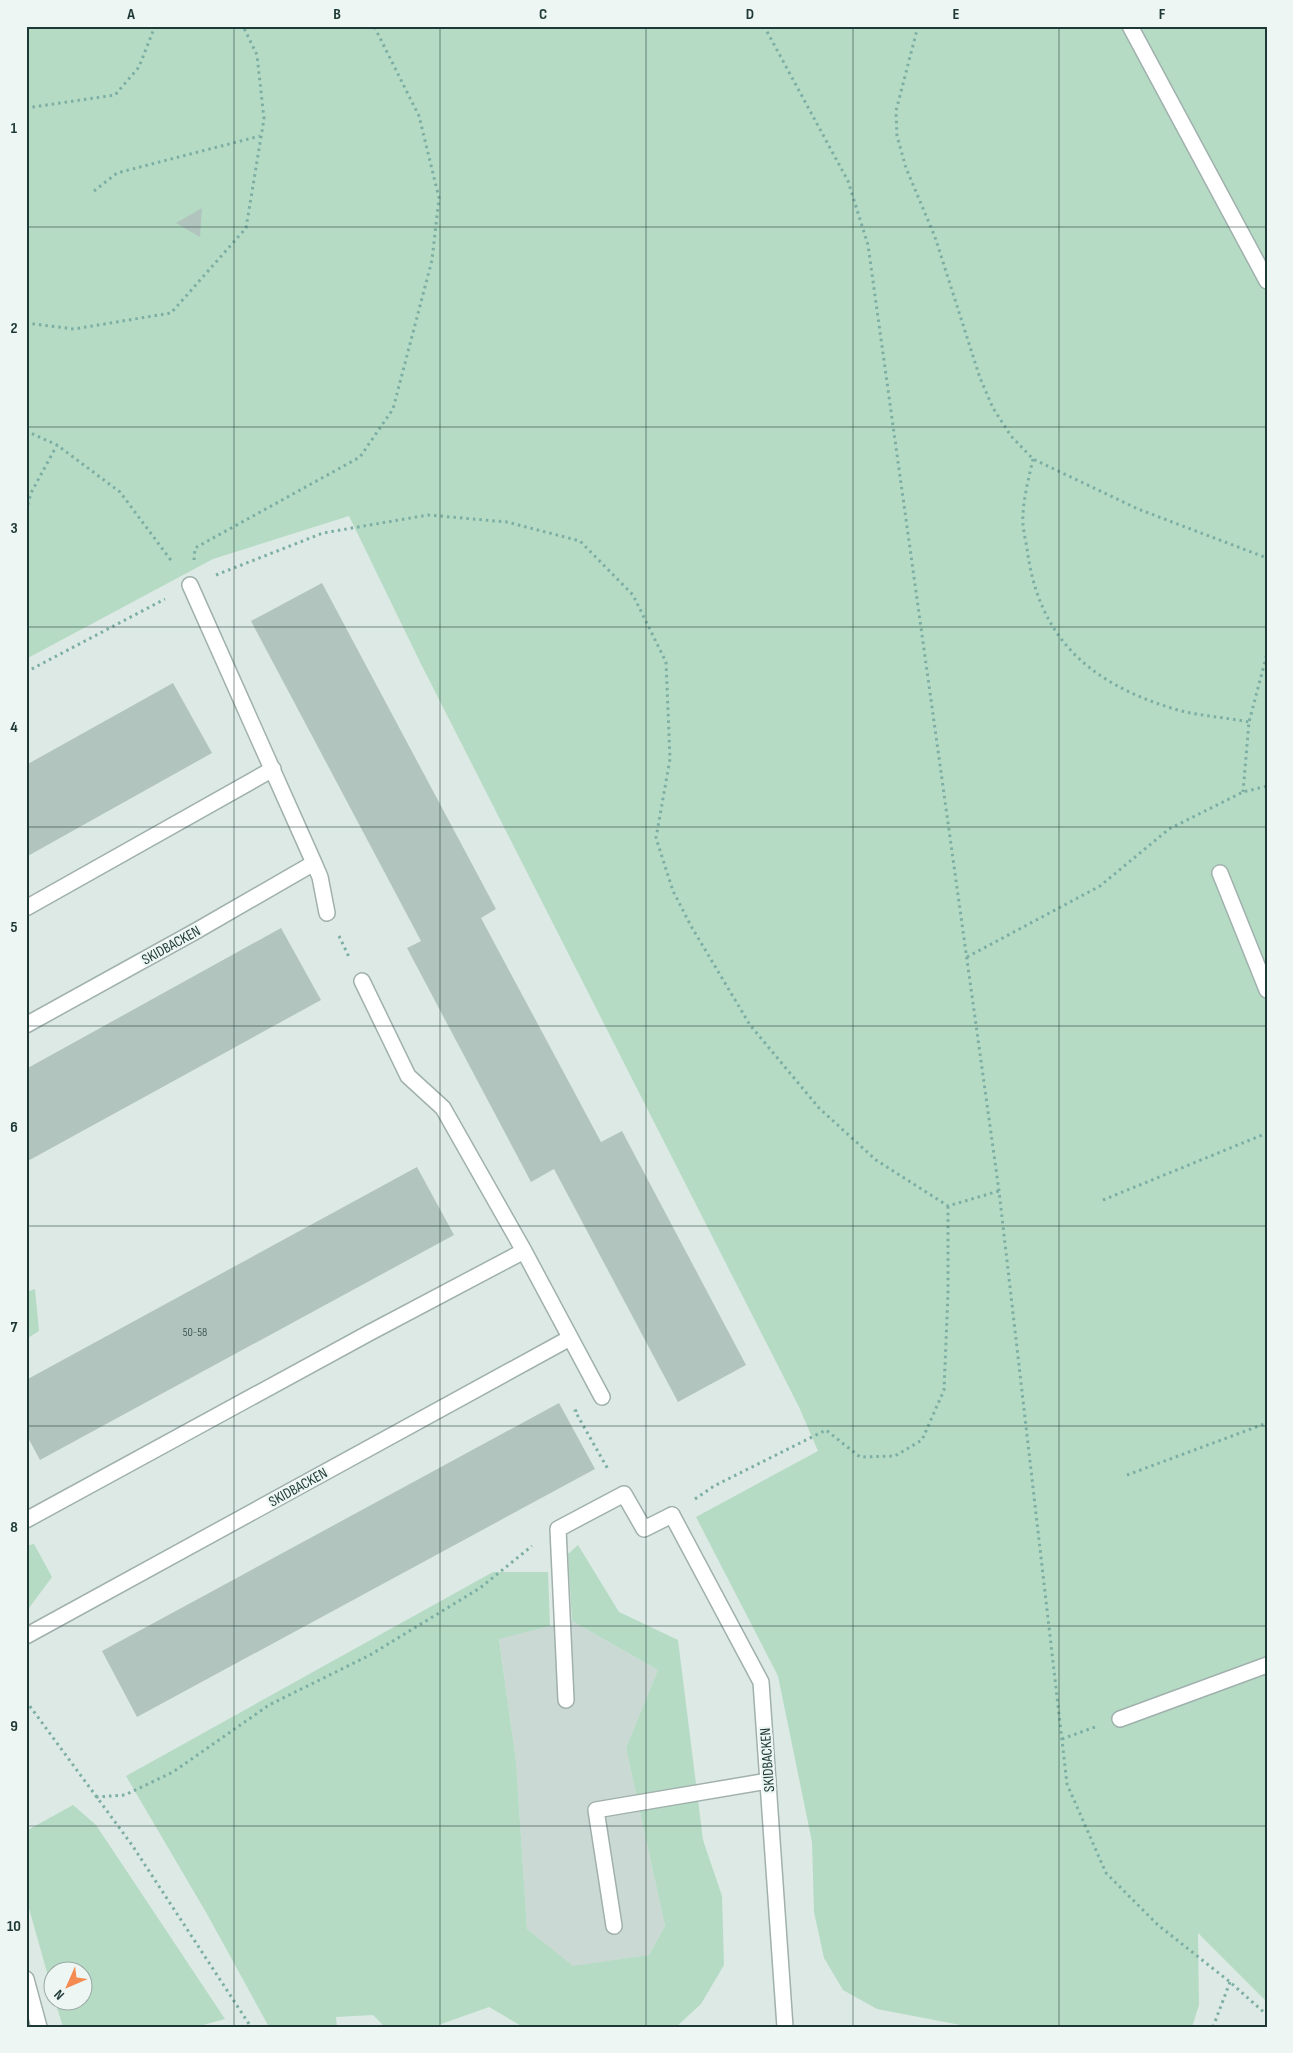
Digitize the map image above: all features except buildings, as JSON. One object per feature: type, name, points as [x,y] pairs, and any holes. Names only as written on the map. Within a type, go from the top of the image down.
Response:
[{"type":"street","points":[[1130,26],[1267,281]]},
{"type":"street","points":[[190,585],[314,862],[320,877],[327,914]]},
{"type":"street","points":[[26,908],[273,769]]},
{"type":"street","name":"SKIDBACKEN","points":[[26,1025],[196,931],[314,862]]},
{"type":"street","points":[[1220,873],[1267,990]]},
{"type":"street","points":[[362,982],[408,1076],[443,1108],[524,1251],[602,1397]]},
{"type":"street","points":[[26,1520],[369,1333],[524,1251]]},
{"type":"street","name":"SKIDBACKEN","points":[[26,1636],[570,1338]]},
{"type":"street","name":"SKIDBACKEN","points":[[558,1529],[624,1494],[644,1529],[672,1515],[761,1682],[785,2027]]},
{"type":"street","points":[[558,1529],[566,1700]]},
{"type":"street","points":[[1120,1719],[1267,1665]]},
{"type":"street","points":[[614,1926],[596,1810],[768,1781]]},
{"type":"street","points":[[26,1980],[39,2027]]},
{"type":"path","points":[[26,108],[115,95],[139,67],[155,26]]},
{"type":"path","points":[[26,323],[74,328],[172,313],[246,228],[264,119],[257,55],[243,26]]},
{"type":"path","points":[[190,585],[196,548],[360,457],[393,410],[432,260],[440,198],[419,116],[374,26]]},
{"type":"path","points":[[764,26],[848,181],[868,245],[999,1191],[1067,1784],[1106,1873],[1158,1925],[1230,1982],[1267,2015]]},
{"type":"path","points":[[918,26],[896,111],[897,136],[906,168],[934,237],[980,378],[993,408],[1011,436],[1033,458],[1138,509],[1267,558]]},
{"type":"path","points":[[94,190],[117,173],[260,136]]},
{"type":"path","points":[[26,431],[57,445],[120,492],[190,585]]},
{"type":"path","points":[[26,511],[31,493],[57,445]]},
{"type":"path","points":[[1033,458],[1022,515],[1030,574],[1044,612],[1065,646],[1094,673],[1131,694],[1173,709],[1249,722]]},
{"type":"path","points":[[26,672],[190,585],[323,533],[428,515],[507,522],[580,541],[634,595],[666,662],[670,759],[656,838],[673,890],[691,926],[750,1025],[819,1108],[876,1160],[948,1206],[999,1191]]},
{"type":"path","points":[[1243,792],[1249,722],[1267,654]]},
{"type":"path","points":[[967,957],[1100,886],[1169,829],[1243,792],[1267,786]]},
{"type":"path","points":[[327,914],[362,982]]},
{"type":"path","points":[[1103,1200],[1267,1133]]},
{"type":"path","points":[[714,1486],[826,1430],[860,1457],[896,1456],[922,1440],[944,1390],[948,1293],[948,1206]]},
{"type":"path","points":[[575,1411],[604,1462]]},
{"type":"path","points":[[1127,1474],[1267,1422]]},
{"type":"path","points":[[96,1796],[125,1795],[173,1772],[269,1705],[370,1655],[480,1588],[544,1536],[558,1529]]},
{"type":"path","points":[[26,1701],[132,1845],[249,2026]]},
{"type":"path","points":[[1062,1739],[1120,1719]]},
{"type":"path","points":[[1213,2027],[1230,1982]]},
{"type":"shaded area","points":[[572,1621],[658,1670],[626,1748],[665,1926],[649,1955],[573,1967],[527,1929],[516,1761],[499,1638]]},
{"type":"green space","points":[[26,26],[1267,26],[1267,2002],[1198,1933],[1199,2005],[1192,2027],[971,2027],[877,2009],[843,1990],[824,1958],[814,1912],[812,1842],[778,1676],[696,1517],[818,1451],[799,1407],[421,664],[349,516],[213,559],[26,659]]},
{"type":"green space","points":[[35,1289],[39,1331],[26,1339],[26,1292]]},
{"type":"green space","points":[[34,1544],[52,1577],[26,1612],[26,1546]]},
{"type":"green space","points":[[578,1545],[619,1612],[678,1640],[703,1840],[722,1896],[724,1965],[701,2004],[676,2027],[523,2027],[489,2007],[433,2027],[385,2027],[373,2015],[336,2017],[337,2027],[269,2027],[207,1914],[126,1776],[493,1572],[548,1572],[550,1626],[499,1639],[516,1761],[527,1929],[573,1966],[649,1955],[665,1926],[626,1748],[658,1670],[572,1621],[568,1554]]},
{"type":"green space","points":[[73,1805],[96,1825],[225,2019],[196,2027],[63,2027],[58,2010],[92,2010],[92,1960],[44,1960],[26,1898],[26,1831]]}]
